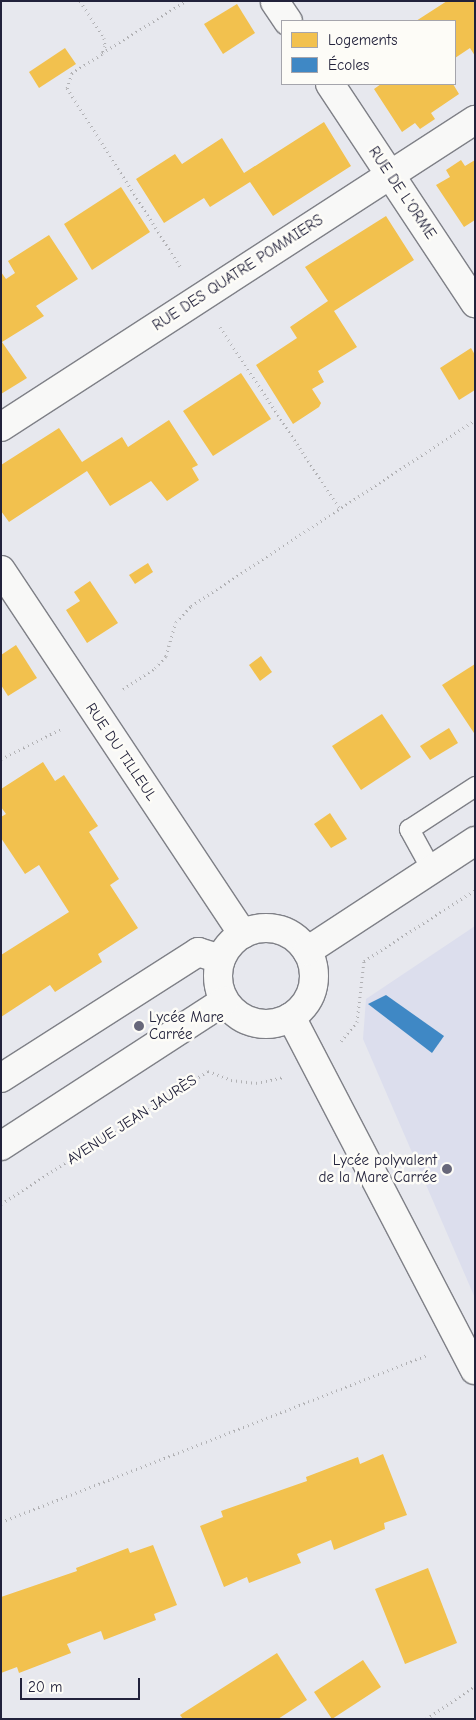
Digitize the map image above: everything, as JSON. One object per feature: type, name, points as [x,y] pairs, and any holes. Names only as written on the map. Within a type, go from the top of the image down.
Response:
[{"type":"street","points":[[275,2],[287,20]]},
{"type":"street","name":"RUE DE L'ORME","points":[[331,85],[475,303]]},
{"type":"street","name":"RUE DES QUATRE POMMIERS","points":[[1,427],[475,120]]},
{"type":"street","name":"RUE DU TILLEUL","points":[[1,570],[243,934]]},
{"type":"street","points":[[307,951],[475,841]]},
{"type":"street","points":[[271,929],[297,940],[307,951],[314,980],[303,1007],[291,1017],[267,1024],[254,1023],[232,1010],[224,1001],[218,980],[221,959],[230,944],[243,934],[271,929]]},
{"type":"street","points":[[1,1078],[198,952],[221,959]]},
{"type":"street","points":[[1,1146],[224,1001]]},
{"type":"street","points":[[291,1017],[462,1341],[475,1370]]},
{"type":"lane","points":[[431,869],[409,829],[475,786]]},
{"type":"path","points":[[80,1],[104,38],[102,54]]},
{"type":"path","points":[[186,1],[72,73],[67,88],[200,298],[340,509]]},
{"type":"path","points":[[1,759],[61,730],[156,668],[166,656],[176,622],[191,606],[475,420]]},
{"type":"path","name":"AVENUE JEAN JAURÈS","points":[[1,1204],[208,1071],[231,1080],[256,1083],[280,1079],[315,1063],[336,1046],[357,1022],[364,961],[475,890]]},
{"type":"path","points":[[1,1522],[462,1341]]},
{"type":"path","points":[[426,1719],[475,1686]]},
{"type":"shaded area","name":"Lycée polyvalent de la Mare Carrée","points":[[475,926],[475,1298],[363,1039],[366,999]]},
{"type":"building: Logements","points":[[447,1],[475,1],[475,56],[470,48],[456,57],[456,20],[418,20]]},
{"type":"building: Logements","points":[[237,4],[255,33],[223,54],[204,24]]},
{"type":"building: Logements","points":[[65,48],[76,64],[39,88],[29,72]]},
{"type":"building: Logements","points":[[380,85],[454,85],[459,94],[431,113],[435,119],[420,129],[415,123],[402,132],[374,89]]},
{"type":"building: Logements","points":[[324,122],[351,166],[273,216],[250,182],[210,207],[204,198],[164,223],[136,179],[175,154],[182,164],[222,138],[244,173]]},
{"type":"building: Logements","points":[[461,160],[465,166],[475,160],[475,220],[464,227],[436,185],[450,177],[446,170]]},
{"type":"building: Logements","points":[[121,187],[150,232],[92,270],[64,224]]},
{"type":"building: Logements","points":[[386,216],[414,260],[334,311],[357,347],[318,371],[324,382],[312,389],[321,403],[319,407],[293,424],[256,365],[297,338],[290,327],[328,301],[305,267]]},
{"type":"building: Logements","points":[[49,235],[78,279],[36,306],[44,316],[2,342],[27,378],[1,394],[1,272],[6,279],[15,273],[8,261]]},
{"type":"building: Logements","points":[[471,348],[475,355],[475,390],[459,400],[440,368]]},
{"type":"building: Logements","points":[[241,373],[271,419],[213,456],[183,411]]},
{"type":"building: Logements","points":[[169,420],[198,465],[192,468],[199,480],[167,501],[151,481],[110,506],[87,471],[9,522],[1,511],[1,465],[59,428],[82,462],[122,437],[128,447]]},
{"type":"building: Logements","points":[[148,563],[153,572],[135,584],[129,575]]},
{"type":"building: Logements","points":[[90,581],[118,623],[87,643],[66,610],[80,601],[74,592]]},
{"type":"building: Logements","points":[[16,645],[37,678],[8,696],[1,685],[1,655]]},
{"type":"building: Logements","points":[[261,656],[272,672],[260,681],[249,665]]},
{"type":"building: Logements","points":[[475,664],[475,732],[474,733],[442,685]]},
{"type":"building: Logements","points":[[382,714],[411,757],[361,790],[332,746]]},
{"type":"building: Logements","points":[[449,728],[458,743],[430,760],[420,746]]},
{"type":"building: Logements","points":[[43,762],[55,781],[64,775],[98,826],[89,832],[119,879],[110,885],[138,928],[98,954],[102,962],[55,992],[50,985],[1,1017],[1,955],[69,912],[39,865],[25,874],[1,838],[1,817],[6,814],[1,807],[1,789]]},
{"type":"building: Logements","points":[[330,813],[347,839],[331,848],[314,824]]},
{"type":"building: Logements","points":[[383,1454],[407,1515],[384,1523],[385,1529],[334,1550],[331,1540],[297,1554],[301,1563],[249,1583],[247,1577],[224,1587],[200,1526],[223,1517],[221,1511],[307,1481],[306,1477],[358,1457],[360,1464]]},
{"type":"building: Logements","points":[[153,1545],[177,1605],[154,1614],[156,1620],[104,1640],[101,1631],[67,1644],[71,1653],[19,1673],[17,1667],[1,1673],[1,1597],[77,1571],[76,1568],[128,1548],[130,1553]]},
{"type":"building: Logements","points":[[428,1568],[457,1643],[405,1664],[375,1589]]},
{"type":"building: Logements","points":[[277,1653],[307,1700],[278,1719],[183,1719],[180,1715]]},
{"type":"building: Logements","points":[[363,1660],[381,1687],[332,1719],[314,1692]]},
{"type":"building: Écoles","points":[[386,995],[444,1036],[432,1053],[368,1004]]},
{"type":"place","name":"Lycée Mare Carrée","points":[[139,1026]]},
{"type":"place","name":"Lycée polyvalent de la Mare Carrée","points":[[447,1169]]}]
